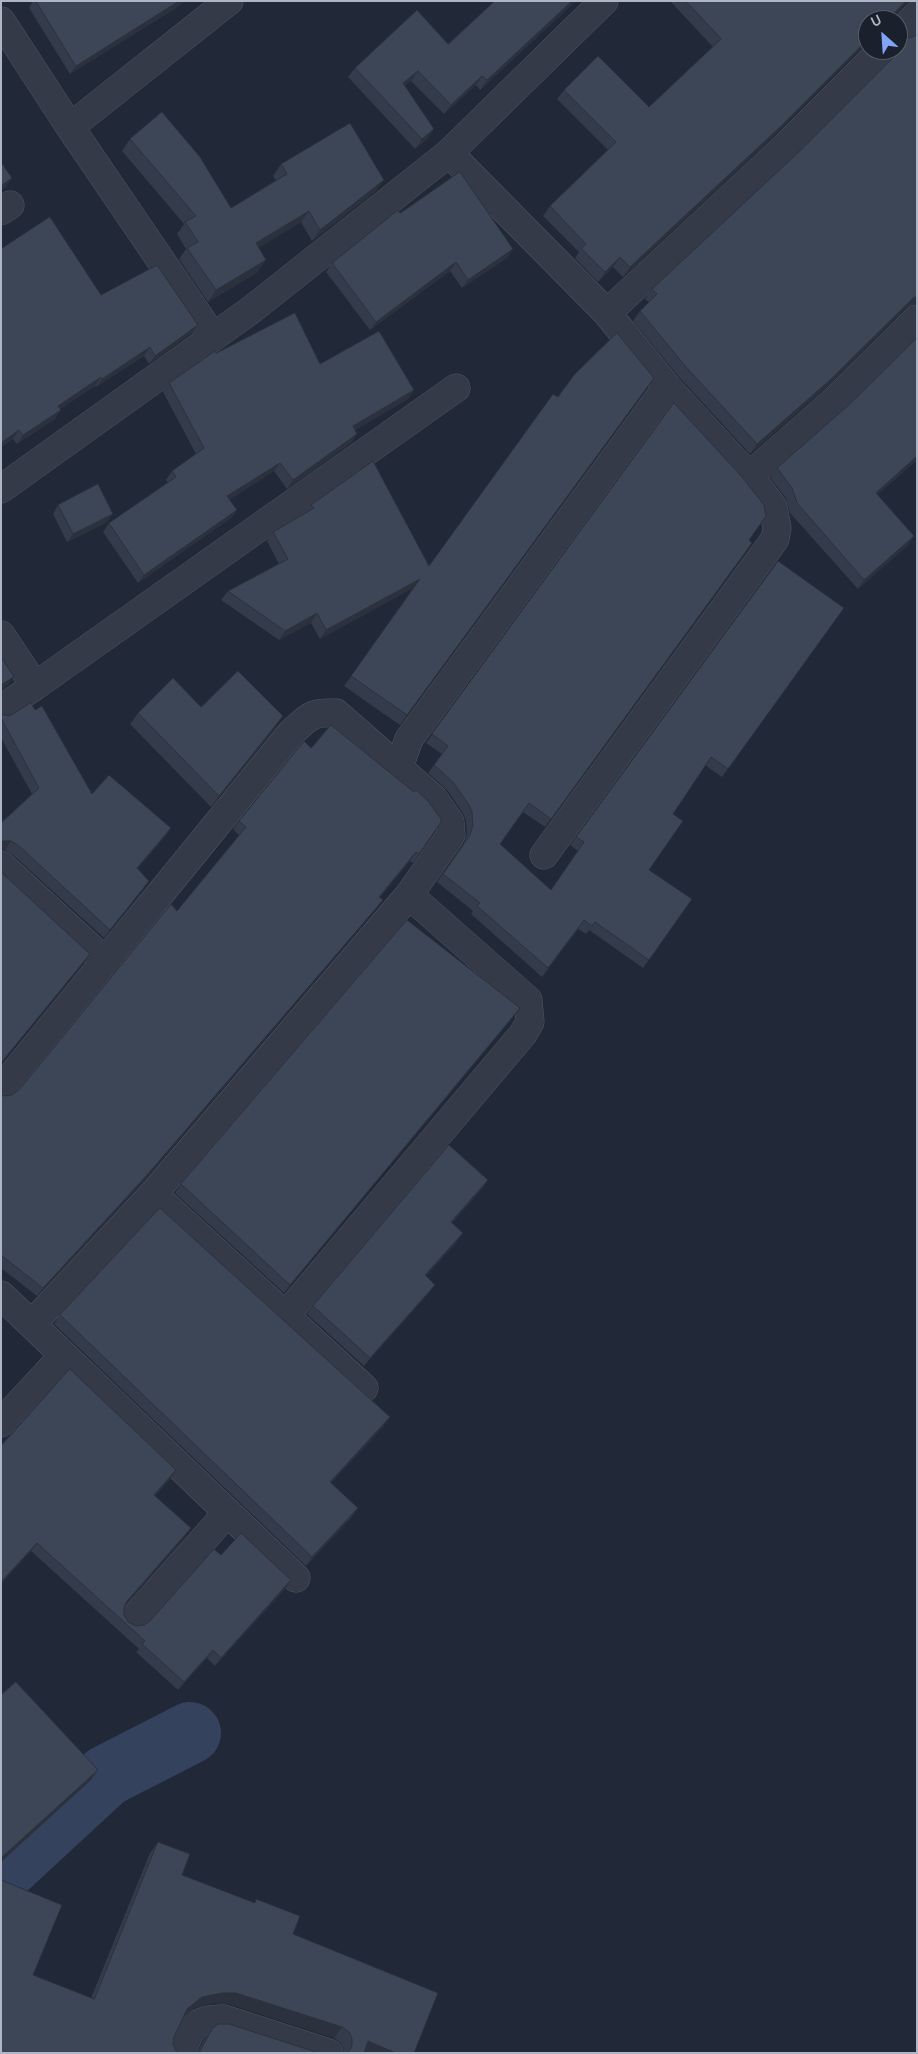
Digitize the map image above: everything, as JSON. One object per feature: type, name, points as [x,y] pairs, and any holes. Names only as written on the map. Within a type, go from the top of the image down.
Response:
[{"type":"street","points":[[70,127],[229,1]]},
{"type":"street","points":[[1,489],[251,310],[449,153],[604,1]]},
{"type":"street","points":[[908,24],[917,15]]},
{"type":"street","points":[[1,21],[70,127],[213,337]]},
{"type":"street","points":[[607,313],[785,147],[872,60]]},
{"type":"street","points":[[449,153],[607,313],[667,387],[749,476],[773,507],[776,522],[775,539],[544,855]]},
{"type":"street","points":[[749,476],[834,401],[917,319]]},
{"type":"street","points":[[398,767],[409,739],[667,387]]},
{"type":"street","points":[[1,709],[456,388]]},
{"type":"street","points":[[1,635],[35,686]]},
{"type":"street","points":[[1,1089],[292,732],[309,717],[319,712],[336,713],[434,799],[450,822],[450,835],[409,895],[153,1194],[32,1324]]},
{"type":"street","points":[[1,865],[106,962]]},
{"type":"street","points":[[286,1315],[523,1034],[530,1022],[528,1000],[409,895]]},
{"type":"street","points":[[153,1194],[364,1388]]},
{"type":"street","points":[[1,1295],[296,1578]]},
{"type":"street","points":[[1,1423],[63,1356]]},
{"type":"street","points":[[133,1619],[227,1513]]},
{"type":"street","points":[[181,2053],[191,2028],[202,2020],[210,2019],[224,2019],[330,2053]]},
{"type":"building","points":[[36,1],[179,1],[76,66]]},
{"type":"building","points":[[495,1],[572,1],[487,80],[482,76],[451,105],[418,71],[403,83],[434,129],[422,139],[355,68],[417,10],[448,44]]},
{"type":"building","points":[[686,1],[906,1],[897,10],[858,10],[858,49],[781,126],[630,267],[620,257],[605,272],[581,248],[586,244],[550,206],[616,142],[564,90],[598,56],[649,107],[721,39]]},
{"type":"building","points":[[917,34],[917,296],[830,380],[757,444],[686,367],[640,311],[657,294],[652,289],[803,148],[891,60],[908,60],[908,38]]},
{"type":"building","points":[[162,112],[200,157],[231,208],[287,174],[281,164],[350,123],[384,180],[320,230],[309,211],[256,243],[266,260],[216,290],[187,248],[198,242],[185,222],[196,216],[130,139]]},
{"type":"building","points":[[1,162],[12,178],[1,186]]},
{"type":"building","points":[[460,172],[513,249],[468,280],[456,262],[376,322],[332,263],[398,210],[400,213]]},
{"type":"building","points":[[50,217],[101,295],[157,265],[198,325],[155,356],[150,347],[58,406],[61,410],[23,435],[19,430],[1,443],[1,249]]},
{"type":"building","points":[[295,313],[320,364],[379,331],[414,390],[353,426],[357,434],[293,480],[280,463],[227,496],[237,510],[144,575],[109,523],[176,477],[172,471],[204,448],[169,383],[215,351],[216,353]]},
{"type":"building","points":[[617,333],[654,378],[407,715],[351,676],[420,579],[326,630],[317,613],[285,631],[228,591],[288,559],[273,532],[314,508],[311,505],[373,461],[429,566],[553,394],[558,397],[574,375]]},
{"type":"building","points":[[917,338],[917,456],[876,493],[914,536],[864,580],[797,503],[792,488],[777,468],[852,402]]},
{"type":"building","points":[[674,403],[743,478],[764,505],[766,516],[749,540],[752,543],[551,819],[529,803],[500,844],[551,890],[584,842],[576,837],[778,561],[844,608],[728,769],[711,757],[673,814],[683,821],[649,870],[692,899],[649,960],[595,922],[592,926],[584,920],[548,968],[477,906],[480,903],[443,874],[470,835],[473,825],[472,812],[453,782],[434,765],[448,746],[432,734]]},
{"type":"building","points":[[98,484],[113,514],[73,534],[58,505]]},
{"type":"building","points":[[1,657],[14,677],[1,685]]},
{"type":"building","points":[[238,671],[283,716],[219,796],[138,713],[173,678],[201,707]]},
{"type":"building","points":[[31,703],[35,710],[42,706],[92,794],[109,775],[171,828],[137,868],[149,881],[110,930],[18,845],[11,841],[1,842],[1,823],[39,788],[1,718],[1,714],[9,716]]},
{"type":"building","points":[[331,725],[414,792],[416,790],[428,801],[441,819],[441,822],[419,854],[416,852],[379,897],[383,900],[147,1175],[43,1288],[1,1255],[1,1094],[4,1096],[12,1095],[19,1090],[171,904],[177,911],[246,827],[239,821],[304,741],[311,748]]},
{"type":"building","points":[[1,872],[90,954],[1,1063]]},
{"type":"building","points":[[407,920],[520,1008],[290,1285],[181,1184]]},
{"type":"building","points":[[449,1145],[488,1180],[451,1222],[463,1233],[425,1275],[435,1285],[370,1358],[313,1306]]},
{"type":"building","points":[[160,1208],[390,1417],[330,1482],[358,1508],[312,1557],[60,1315]]},
{"type":"building","points":[[70,1369],[176,1470],[154,1495],[191,1528],[127,1601],[124,1607],[124,1615],[128,1622],[136,1626],[144,1625],[150,1621],[214,1549],[221,1555],[241,1533],[291,1580],[221,1658],[213,1650],[184,1682],[142,1644],[145,1641],[37,1543],[1,1582],[1,1446]]},
{"type":"building","points":[[16,1682],[98,1770],[1,1858],[1,1695]]},
{"type":"building","points":[[158,1842],[190,1854],[182,1875],[255,1903],[256,1899],[300,1916],[293,1934],[438,1993],[414,2053],[396,2053],[368,2041],[364,2053],[348,2053],[352,2046],[352,2039],[349,2032],[342,2027],[236,1993],[222,1993],[202,1997],[187,2009],[174,2037],[173,2044],[178,2053],[1,2053],[1,1880],[62,1905],[33,1975],[94,1999]]},
{"type":"building","points":[[218,2024],[229,2024],[319,2053],[199,2053],[212,2029]]},
{"type":"waterway","points":[[1,1873],[106,1776],[190,1733]]}]
